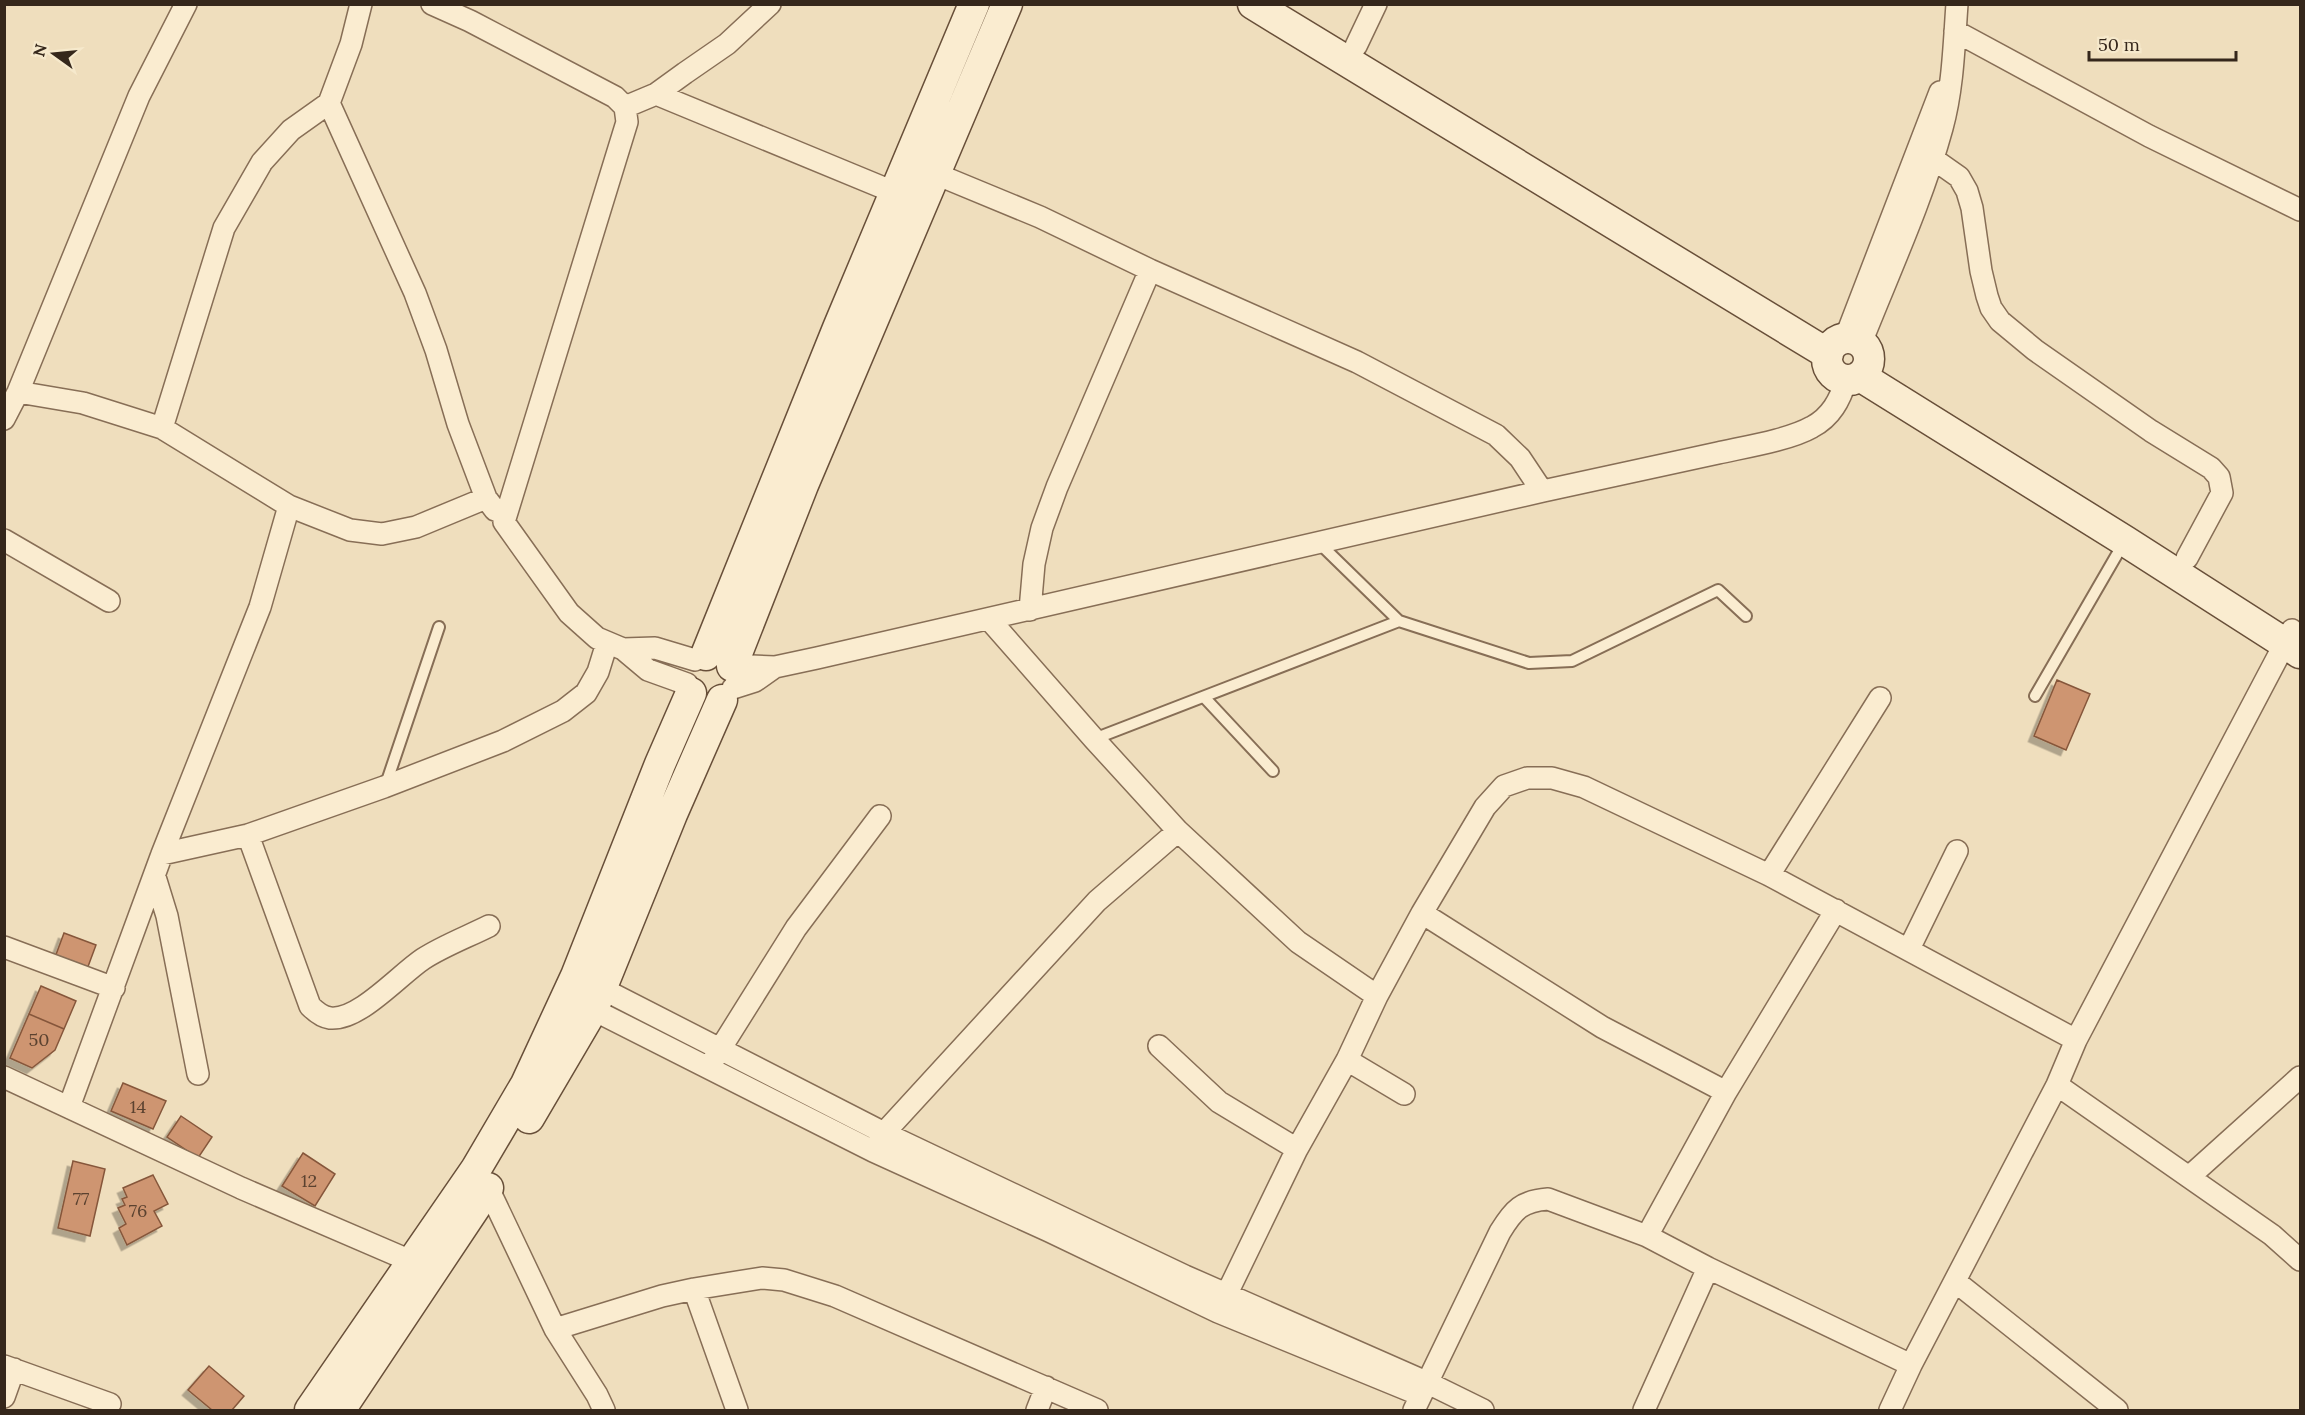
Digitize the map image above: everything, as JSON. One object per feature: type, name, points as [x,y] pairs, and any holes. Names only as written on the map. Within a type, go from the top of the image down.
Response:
[{"type":"street","points":[[4,418],[18,392],[139,96],[186,4]]},
{"type":"street","points":[[162,428],[224,228],[262,162],[291,130],[329,103],[351,44],[361,4]]},
{"type":"street","points":[[432,4],[615,97],[625,107],[627,122],[504,522]]},
{"type":"street","points":[[625,107],[656,94],[727,44],[770,4]]},
{"type":"street","points":[[712,677],[896,193],[974,4]]},
{"type":"street","points":[[340,1410],[488,1188],[585,993],[660,764],[712,677],[803,485],[1007,4]]},
{"type":"street","points":[[1253,4],[1850,356],[2187,558],[2294,640]]},
{"type":"street","points":[[1289,4],[1476,117],[1850,356],[2125,541],[2294,640]]},
{"type":"street","points":[[1356,46],[1376,4]]},
{"type":"street","points":[[1850,356],[1943,126],[1952,64],[1955,31],[1954,6]]},
{"type":"street","points":[[1955,31],[2149,136],[2301,210]]},
{"type":"street","points":[[329,103],[415,293],[436,350],[458,424],[486,498],[569,613],[597,638],[615,646],[655,648],[712,677],[751,666],[775,667],[1030,610],[1542,491],[1736,449],[1811,428],[1834,408],[1928,119],[1952,64]]},
{"type":"street","points":[[656,94],[896,193]]},
{"type":"street","points":[[1932,158],[1959,177],[1967,191],[1972,208],[1986,296],[2000,321],[2035,350],[2151,431],[2211,468],[2219,477],[2222,493],[2187,558]]},
{"type":"street","points":[[936,174],[1040,217],[1150,270],[1357,362],[1496,435],[1520,458],[1542,491]]},
{"type":"street","points":[[1030,610],[1034,564],[1042,528],[1057,487],[1150,270]]},
{"type":"street","points":[[18,392],[83,403],[162,428],[289,506],[350,530],[382,534],[416,526],[486,498]]},
{"type":"street","points":[[69,1107],[162,854],[260,607],[289,506]]},
{"type":"street","points":[[4,540],[109,601]]},
{"type":"street","points":[[989,619],[1178,831],[1298,942],[1377,996]]},
{"type":"street","points":[[1890,1410],[1911,1365],[2057,1085],[2076,1040],[2294,640]]},
{"type":"street","points":[[162,854],[248,835],[384,787],[502,741],[563,711],[586,693],[615,646]]},
{"type":"street","points":[[1769,875],[1880,698]]},
{"type":"street","points":[[1223,1304],[1297,1149],[1347,1060],[1377,996],[1422,913],[1485,807],[1504,786],[1527,778],[1552,778],[1584,787],[1769,875],[2076,1040]]},
{"type":"street","points":[[710,1068],[796,928],[841,865],[880,816]]},
{"type":"street","points":[[878,1142],[1096,901],[1178,831]]},
{"type":"street","points":[[248,835],[310,1006],[318,1013],[330,1018],[347,1015],[375,998],[423,959],[489,926]]},
{"type":"street","points":[[1909,949],[1957,851]]},
{"type":"street","points":[[155,877],[167,915],[198,1074]]},
{"type":"street","points":[[1647,1236],[1726,1092],[1836,910]]},
{"type":"street","points":[[1422,913],[1602,1028],[1726,1092]]},
{"type":"street","points":[[4,947],[114,988]]},
{"type":"street","points":[[585,993],[720,1049],[878,1142]]},
{"type":"street","points":[[585,993],[710,1068],[878,1142],[1452,1410]]},
{"type":"street","points":[[310,1410],[476,1169],[526,1084],[585,993]]},
{"type":"street","points":[[1159,1046],[1219,1102],[1297,1149]]},
{"type":"street","points":[[1347,1060],[1404,1094]]},
{"type":"street","points":[[4,1077],[241,1188],[413,1262]]},
{"type":"street","points":[[2189,1177],[2301,1077]]},
{"type":"street","points":[[2057,1085],[2272,1235],[2301,1260]]},
{"type":"street","points":[[488,1188],[555,1329],[604,1410]]},
{"type":"street","points":[[1421,1396],[1508,1218],[1520,1206],[1531,1201],[1548,1199],[1647,1236],[1708,1268],[1911,1365]]},
{"type":"street","points":[[1644,1410],[1708,1268]]},
{"type":"street","points":[[555,1329],[662,1296],[762,1278],[802,1284],[835,1296],[1097,1410]]},
{"type":"street","points":[[1956,1282],[2118,1410]]},
{"type":"street","points":[[694,1289],[737,1410]]},
{"type":"street","points":[[4,1397],[9,1368],[110,1404]]},
{"type":"street","points":[[1037,1410],[1046,1387]]},
{"type":"street","points":[[1421,1396],[1483,1410]]},
{"type":"lane","points":[[2035,696],[2125,541]]},
{"type":"lane","points":[[1319,543],[1399,621],[1529,663],[1572,661],[1718,590],[1746,616]]},
{"type":"lane","points":[[1094,739],[1399,621]]},
{"type":"lane","points":[[384,787],[438,627]]},
{"type":"lane","points":[[1204,697],[1273,771]]},
{"type":"building","points":[[2057,680],[2090,694],[2066,750],[2034,736]]},
{"type":"building","points":[[64,933],[96,945],[86,972],[54,960]]},
{"type":"building","points":[[41,986],[76,1001],[64,1029],[29,1014]]},
{"type":"building","points":[[29,1014],[64,1029],[55,1050],[32,1068],[10,1058]]},
{"type":"building","points":[[123,1083],[166,1101],[153,1129],[111,1111]]},
{"type":"building","points":[[181,1116],[212,1137],[198,1158],[167,1137]]},
{"type":"building","points":[[303,1153],[335,1174],[315,1206],[282,1186]]},
{"type":"building","points":[[73,1161],[105,1169],[90,1236],[58,1228]]},
{"type":"building","points":[[153,1175],[168,1204],[154,1211],[162,1226],[127,1245],[119,1228],[126,1224],[118,1208],[125,1205],[122,1199],[127,1197],[123,1188]]},
{"type":"building","points":[[209,1366],[244,1396],[232,1410],[212,1410],[188,1390]]}]
